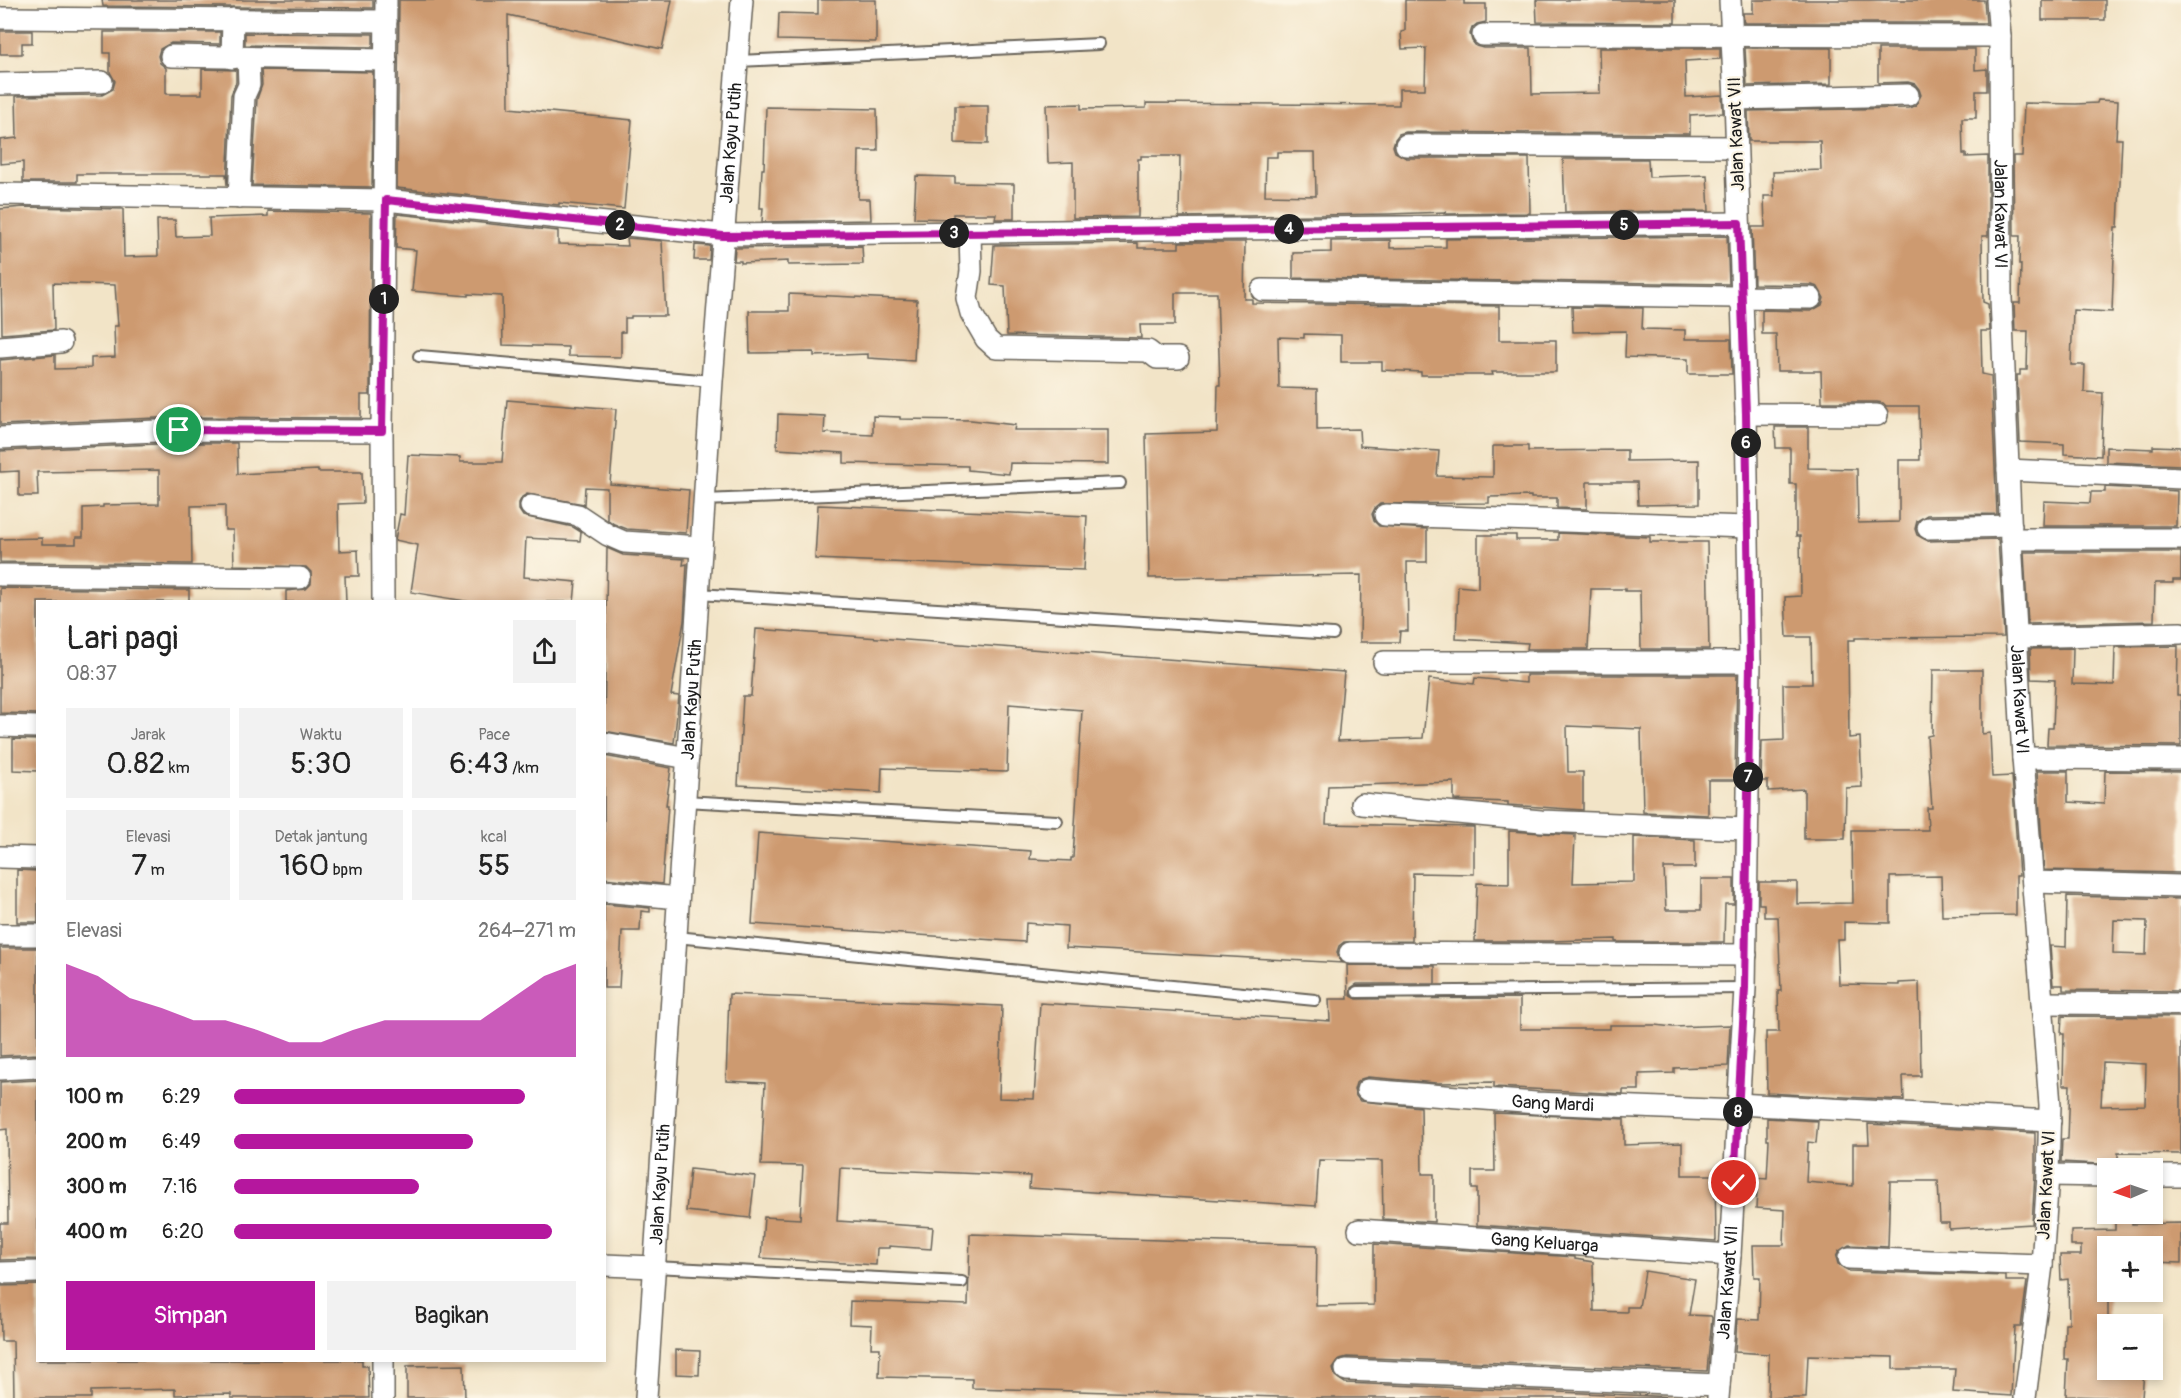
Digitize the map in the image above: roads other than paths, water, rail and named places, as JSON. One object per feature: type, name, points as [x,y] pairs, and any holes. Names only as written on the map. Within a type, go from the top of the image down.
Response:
[{"type":"street","name":"Jalan Kayu Putih","points":[[646,1398],[712,381],[742,0]]},
{"type":"street","name":"Jalan Kawat VII","points":[[1718,1391],[1730,1255],[1745,988],[1750,662],[1746,414],[1730,0]]},
{"type":"street","name":"Jalan Kawat VI","points":[[1997,0],[2000,36],[2001,298],[2008,470],[2023,758],[2050,1105],[2042,1265],[2025,1398]]},
{"type":"street","points":[[0,18],[233,19],[386,10],[386,200],[382,431],[383,600]]},
{"type":"street","points":[[233,19],[240,58],[249,85],[244,96],[239,198]]},
{"type":"street","points":[[1482,35],[2000,36]]},
{"type":"street","points":[[171,56],[386,60]]},
{"type":"street","points":[[0,84],[102,82]]},
{"type":"street","points":[[1735,99],[1908,95]]},
{"type":"street","points":[[1406,145],[1736,147]]},
{"type":"street","points":[[0,194],[386,200],[723,236],[1739,223]]},
{"type":"street","points":[[970,233],[968,298],[971,313],[986,339],[996,348],[1135,350],[1148,351],[1157,358],[1178,358]]},
{"type":"street","points":[[1262,290],[1811,298]]},
{"type":"street","points":[[0,347],[61,342]]},
{"type":"street","points":[[1746,414],[1877,415]]},
{"type":"street","points":[[0,438],[179,430],[382,431]]},
{"type":"street","points":[[2008,470],[2181,478]]},
{"type":"street","points":[[531,506],[578,515],[608,535],[624,542],[701,547]]},
{"type":"street","points":[[1385,515],[1747,527]]},
{"type":"street","points":[[1928,528],[2181,539]]},
{"type":"street","points":[[0,575],[300,578]]},
{"type":"street","points":[[2018,637],[2181,633]]},
{"type":"street","points":[[1384,662],[1750,662]]},
{"type":"street","points":[[0,726],[36,727]]},
{"type":"street","points":[[606,743],[688,758]]},
{"type":"street","points":[[2023,758],[2181,759]]},
{"type":"street","points":[[1362,804],[1541,821],[1747,829]]},
{"type":"street","points":[[0,857],[36,858]]},
{"type":"street","points":[[2033,882],[2181,886]]},
{"type":"street","points":[[606,891],[678,898]]},
{"type":"street","points":[[0,935],[36,935]]},
{"type":"street","points":[[1350,953],[1746,955]]},
{"type":"street","points":[[2042,1003],[2181,1004]]},
{"type":"street","points":[[0,1069],[36,1067]]},
{"type":"street","name":"Gang Mardi","points":[[1367,1090],[1536,1102],[1738,1107],[2050,1121]]},
{"type":"street","points":[[2048,1175],[2097,1176]]},
{"type":"street","points":[[2163,1176],[2181,1176]]},
{"type":"street","name":"Gang Keluarga","points":[[1359,1230],[1730,1255]]},
{"type":"street","points":[[1849,1258],[2042,1265]]},
{"type":"street","points":[[606,1265],[654,1267]]},
{"type":"street","points":[[0,1273],[36,1272]]},
{"type":"street","points":[[383,1398],[384,1362]]},
{"type":"street","points":[[1347,1370],[1718,1391]]},
{"type":"lane","points":[[738,62],[1099,44]]},
{"type":"lane","points":[[419,356],[712,381]]},
{"type":"lane","points":[[704,500],[1120,483]]},
{"type":"lane","points":[[698,594],[1333,634]]},
{"type":"lane","points":[[684,801],[1057,822]]},
{"type":"lane","points":[[676,937],[1315,1000]]},
{"type":"lane","points":[[1357,992],[1745,988]]},
{"type":"lane","points":[[654,1267],[962,1282]]}]
